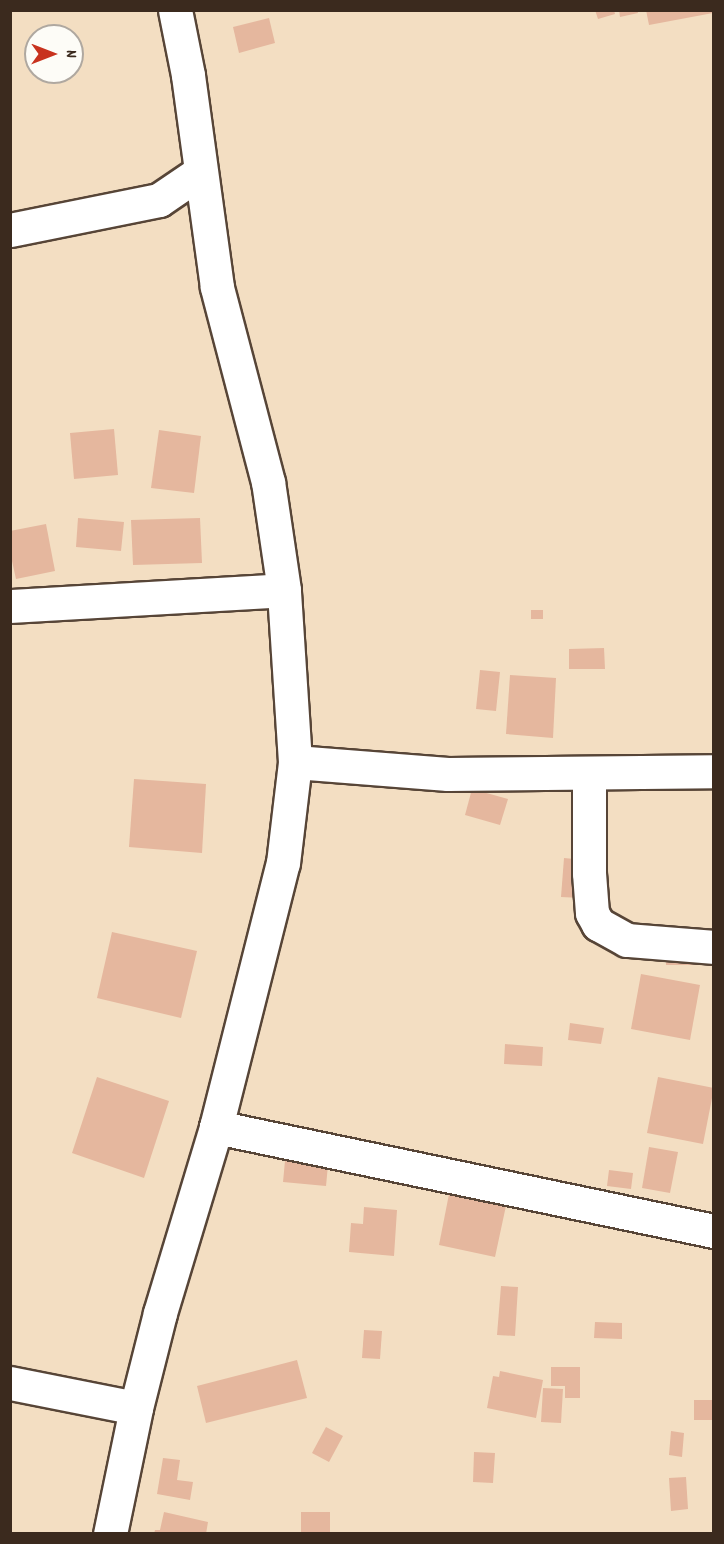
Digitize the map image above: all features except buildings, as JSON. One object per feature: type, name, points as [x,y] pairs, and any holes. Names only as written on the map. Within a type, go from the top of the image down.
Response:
[{"type":"street","points":[[110,1533],[136,1408],[160,1313],[216,1127],[283,863],[295,762],[284,590],[268,482],[217,287],[175,10]]},
{"type":"street","points":[[10,230],[159,200],[200,172]]},
{"type":"street","points":[[159,200],[207,225]]},
{"type":"street","points":[[10,606],[284,590]]},
{"type":"street","points":[[295,762],[448,774],[714,771]]},
{"type":"street","points":[[589,773],[589,873],[592,913],[598,924],[627,940],[714,946]]},
{"type":"street","points":[[216,1127],[714,1231]]},
{"type":"street","points":[[10,1383],[136,1408]]}]
